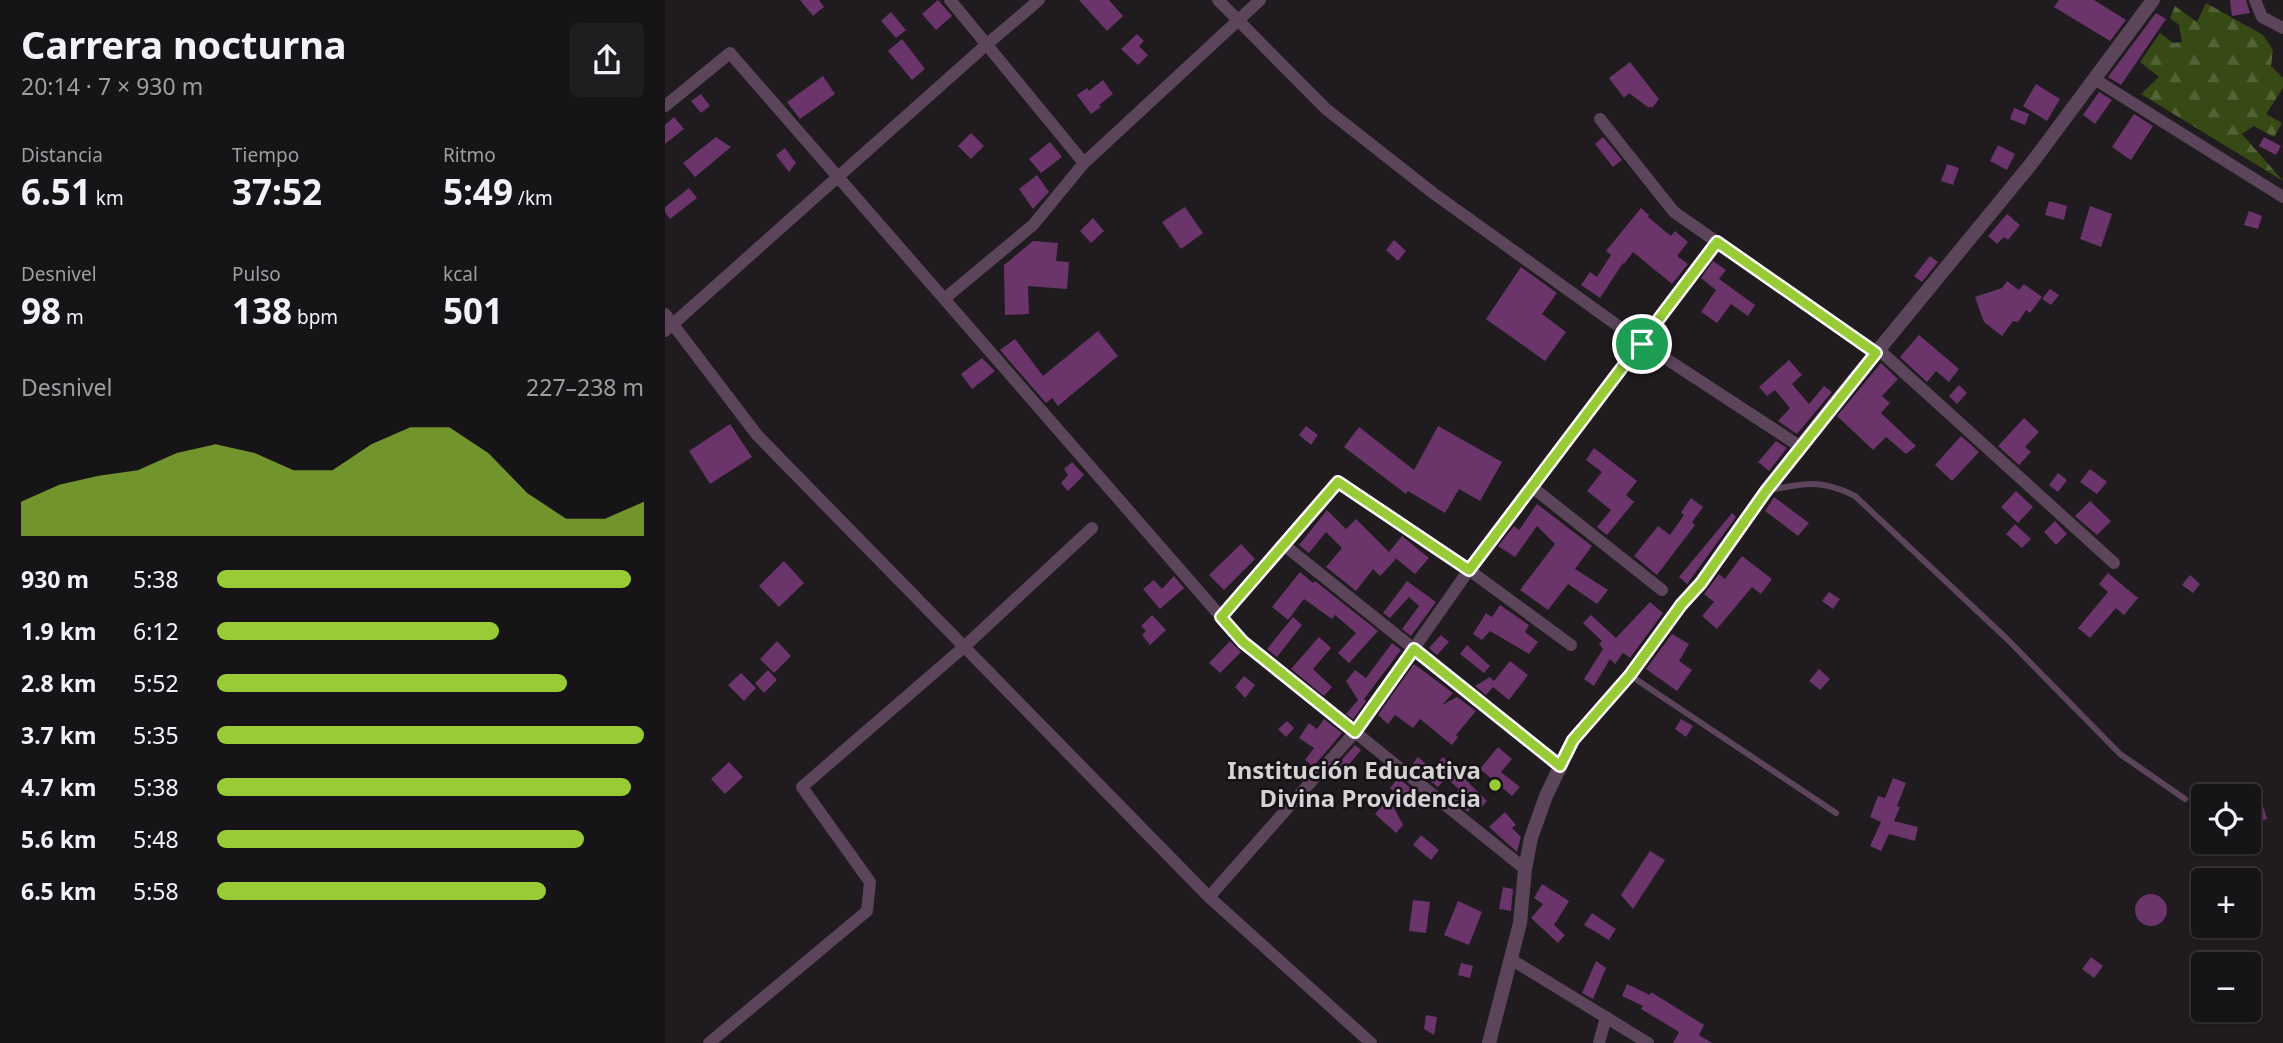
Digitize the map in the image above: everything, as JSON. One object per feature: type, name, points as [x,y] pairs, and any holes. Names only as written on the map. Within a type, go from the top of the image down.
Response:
[{"type":"street","points":[[950,0],[1084,163]]},
{"type":"street","points":[[1039,0],[668,323],[757,435],[1209,897],[1371,1043]]},
{"type":"street","points":[[1218,0],[1326,109],[1433,193],[1642,344],[1801,447]]},
{"type":"street","points":[[944,299],[1033,225],[1084,163],[1260,0]]},
{"type":"street","points":[[1489,1043],[1520,923],[1531,838],[1546,796],[1573,740],[1630,675],[1681,605],[1701,583],[1766,491],[2096,80],[2153,0]]},
{"type":"street","points":[[2255,0],[2262,17],[2283,29]]},
{"type":"street","points":[[665,106],[730,53],[1243,642],[1525,869]]},
{"type":"street","points":[[2096,80],[2283,197]]},
{"type":"street","points":[[1600,119],[1674,212],[1877,351],[2114,563]]},
{"type":"street","points":[[1209,897],[1355,732],[1469,570],[1717,242]]},
{"type":"street","points":[[1221,617],[1338,482],[1469,570],[1571,645]]},
{"type":"street","points":[[1532,487],[1662,590]]},
{"type":"street","points":[[709,1043],[867,911],[870,882],[802,787],[965,646],[1092,528]]},
{"type":"street","points":[[1284,545],[1560,766]]},
{"type":"street","points":[[1512,960],[1648,1043]]},
{"type":"street","points":[[1599,1043],[1606,1017]]},
{"type":"lane","points":[[1766,491],[1815,483],[1836,486],[1855,496],[2006,638],[2120,754],[2185,799]]},
{"type":"lane","points":[[1630,675],[1836,813]]},
{"type":"green space","points":[[2206,3],[2263,35],[2273,50],[2271,66],[2283,78],[2283,88],[2266,114],[2282,123],[2274,137],[2254,126],[2242,134],[2283,181],[2141,94],[2159,77],[2140,62],[2160,33],[2173,43],[2182,42],[2179,25],[2170,18],[2175,6],[2197,22]]},
{"type":"building","points":[[800,0],[819,0],[824,7],[813,16]]},
{"type":"building","points":[[938,0],[952,16],[936,30],[922,14]]},
{"type":"building","points":[[1079,0],[1109,0],[1123,16],[1107,31]]},
{"type":"building","points":[[2059,0],[2094,0],[2126,20],[2110,41],[2054,7]]},
{"type":"building","points":[[2230,0],[2246,0],[2250,13],[2232,16]]},
{"type":"building","points":[[891,12],[906,30],[896,38],[881,21]]},
{"type":"building","points":[[2156,13],[2166,19],[2121,85],[2108,77]]},
{"type":"building","points":[[1137,34],[1144,41],[1139,46],[1148,55],[1138,65],[1121,49]]},
{"type":"building","points":[[902,39],[925,69],[912,80],[888,51]]},
{"type":"building","points":[[1630,62],[1659,99],[1652,108],[1629,93],[1624,98],[1609,78]]},
{"type":"building","points":[[823,76],[835,94],[800,119],[787,102]]},
{"type":"building","points":[[1103,80],[1113,94],[1091,114],[1077,95],[1087,88],[1089,91]]},
{"type":"building","points":[[2036,84],[2060,99],[2047,121],[2023,106]]},
{"type":"building","points":[[2099,92],[2112,100],[2095,124],[2083,115]]},
{"type":"building","points":[[701,94],[710,106],[701,113],[691,101]]},
{"type":"building","points":[[2014,108],[2029,114],[2025,125],[2010,119]]},
{"type":"building","points":[[2134,114],[2153,126],[2131,160],[2112,147]]},
{"type":"building","points":[[674,117],[684,129],[665,144],[665,125]]},
{"type":"building","points":[[971,133],[984,146],[971,159],[958,146]]},
{"type":"building","points":[[716,137],[731,147],[695,177],[683,163]]},
{"type":"building","points":[[1603,137],[1622,160],[1613,167],[1595,144]]},
{"type":"building","points":[[2264,137],[2281,146],[2276,155],[2259,146]]},
{"type":"building","points":[[1050,142],[1062,157],[1041,173],[1029,159]]},
{"type":"building","points":[[1998,145],[2015,154],[2007,170],[1990,161]]},
{"type":"building","points":[[785,148],[796,163],[789,172],[776,155]]},
{"type":"building","points":[[1947,164],[1959,168],[1953,185],[1941,181]]},
{"type":"building","points":[[1037,175],[1049,192],[1033,209],[1019,189]]},
{"type":"building","points":[[689,188],[697,198],[670,219],[665,207]]},
{"type":"building","points":[[2049,201],[2067,206],[2064,220],[2045,215]]},
{"type":"building","points":[[2090,206],[2112,214],[2101,247],[2080,239]]},
{"type":"building","points":[[1185,207],[1203,233],[1181,249],[1162,222]]},
{"type":"building","points":[[1641,208],[1671,236],[1675,231],[1688,242],[1677,256],[1688,264],[1672,284],[1633,252],[1600,298],[1581,285],[1590,272],[1597,277],[1611,255],[1606,251]]},
{"type":"building","points":[[2249,211],[2262,216],[2258,229],[2244,225]]},
{"type":"building","points":[[2007,214],[2020,225],[2008,240],[2004,237],[1997,244],[1988,236]]},
{"type":"building","points":[[1093,218],[1104,231],[1091,243],[1080,231]]},
{"type":"building","points":[[1394,240],[1406,251],[1398,261],[1386,250]]},
{"type":"building","points":[[1033,241],[1058,243],[1056,261],[1069,262],[1067,289],[1028,286],[1029,314],[1005,315],[1004,265]]},
{"type":"building","points":[[1930,256],[1938,262],[1922,282],[1914,276]]},
{"type":"building","points":[[1713,261],[1726,270],[1719,279],[1755,305],[1748,316],[1731,304],[1717,323],[1701,312],[1716,290],[1701,278]]},
{"type":"building","points":[[1521,267],[1557,293],[1542,314],[1566,332],[1545,361],[1486,319]]},
{"type":"building","points":[[2007,281],[2019,290],[2024,284],[2042,297],[2030,313],[2026,310],[2018,322],[2013,321],[2002,336],[1984,322],[1975,297],[2002,288]]},
{"type":"building","points":[[2050,289],[2059,295],[2051,305],[2042,299]]},
{"type":"building","points":[[1098,331],[1118,356],[1058,406],[1052,398],[1046,403],[1000,350],[1015,339],[1043,376]]},
{"type":"building","points":[[1919,335],[1959,369],[1949,382],[1936,371],[1927,382],[1900,357]]},
{"type":"building","points":[[982,358],[995,371],[972,389],[961,374]]},
{"type":"building","points":[[1789,360],[1802,375],[1792,384],[1809,404],[1824,386],[1832,392],[1797,434],[1778,421],[1790,408],[1775,390],[1767,396],[1759,387]]},
{"type":"building","points":[[1881,363],[1898,379],[1882,396],[1890,403],[1881,413],[1916,446],[1906,454],[1886,437],[1873,450],[1837,416]]},
{"type":"building","points":[[1959,385],[1967,393],[1957,404],[1949,396]]},
{"type":"building","points":[[2024,418],[2039,432],[2025,447],[2031,452],[2019,465],[1998,446]]},
{"type":"building","points":[[730,424],[752,457],[710,484],[689,451]]},
{"type":"building","points":[[1306,426],[1318,435],[1311,445],[1299,435]]},
{"type":"building","points":[[1438,426],[1502,462],[1480,501],[1459,489],[1445,513],[1408,491],[1406,494],[1344,447],[1359,427],[1414,470]]},
{"type":"building","points":[[1961,436],[1979,452],[1952,481],[1935,465]]},
{"type":"building","points":[[1776,441],[1787,448],[1769,471],[1758,462]]},
{"type":"building","points":[[1594,448],[1637,481],[1626,495],[1634,502],[1607,535],[1597,527],[1611,510],[1587,491],[1602,472],[1586,460]]},
{"type":"building","points":[[1072,462],[1084,475],[1068,491],[1061,483],[1068,475],[1064,469]]},
{"type":"building","points":[[2090,469],[2107,482],[2097,494],[2080,482]]},
{"type":"building","points":[[2058,473],[2067,480],[2058,492],[2049,485]]},
{"type":"building","points":[[2016,491],[2033,507],[2018,523],[2001,507]]},
{"type":"building","points":[[1774,497],[1809,523],[1798,536],[1765,511]]},
{"type":"building","points":[[1691,498],[1703,507],[1692,522],[1695,525],[1657,575],[1634,556],[1658,526],[1670,535],[1684,515],[1681,512]]},
{"type":"building","points":[[2090,501],[2111,521],[2097,535],[2075,516]]},
{"type":"building","points":[[1537,504],[1592,546],[1575,569],[1608,590],[1597,604],[1568,584],[1548,610],[1520,590],[1555,544],[1537,526],[1515,557],[1498,546],[1514,526],[1519,530]]},
{"type":"building","points":[[1327,510],[1346,529],[1356,519],[1389,552],[1402,536],[1429,558],[1415,574],[1393,556],[1396,559],[1380,576],[1373,569],[1356,591],[1326,567],[1342,548],[1326,532],[1309,553],[1299,545]]},
{"type":"building","points":[[1732,513],[1736,517],[1687,584],[1679,577]]},
{"type":"building","points":[[2055,521],[2067,534],[2056,545],[2044,532]]},
{"type":"building","points":[[2015,524],[2031,539],[2022,548],[2006,534]]},
{"type":"building","points":[[1241,544],[1255,559],[1224,590],[1209,575]]},
{"type":"building","points":[[1742,556],[1772,579],[1761,594],[1752,587],[1717,629],[1702,616],[1714,602],[1704,594],[1719,574],[1725,579]]},
{"type":"building","points":[[784,561],[804,583],[779,607],[759,586]]},
{"type":"building","points":[[1300,572],[1378,631],[1349,663],[1338,653],[1356,633],[1335,615],[1332,619],[1304,599],[1288,620],[1272,607]]},
{"type":"building","points":[[2108,573],[2138,598],[2124,615],[2116,608],[2090,638],[2078,628],[2108,592],[2099,584]]},
{"type":"building","points":[[2190,575],[2200,584],[2193,593],[2182,585]]},
{"type":"building","points":[[1174,576],[1184,588],[1160,609],[1143,589],[1154,580],[1162,589]]},
{"type":"building","points":[[1407,581],[1436,602],[1411,636],[1402,629],[1419,606],[1409,597],[1390,618],[1383,613]]},
{"type":"building","points":[[1829,592],[1840,599],[1833,609],[1822,601]]},
{"type":"building","points":[[1650,602],[1663,613],[1630,658],[1623,653],[1615,664],[1610,659],[1594,686],[1584,679],[1603,649],[1599,644],[1602,641],[1583,623],[1591,615],[1616,638]]},
{"type":"building","points":[[1500,605],[1529,625],[1525,632],[1538,642],[1529,654],[1490,631],[1482,640],[1473,634],[1486,613],[1492,617]]},
{"type":"building","points":[[1152,615],[1166,630],[1150,645],[1142,635],[1146,631],[1141,626]]},
{"type":"building","points":[[1293,617],[1302,625],[1277,657],[1267,649]]},
{"type":"building","points":[[1672,634],[1689,644],[1679,661],[1692,670],[1677,691],[1646,669]]},
{"type":"building","points":[[1441,635],[1449,642],[1437,655],[1429,648]]},
{"type":"building","points":[[1319,637],[1331,648],[1313,669],[1332,687],[1324,696],[1291,669]]},
{"type":"building","points":[[777,641],[791,656],[774,673],[760,659]]},
{"type":"building","points":[[1230,641],[1241,652],[1220,673],[1209,663]]},
{"type":"building","points":[[1392,643],[1401,650],[1364,699],[1366,701],[1353,719],[1346,714],[1358,700],[1346,681],[1355,670],[1366,678]]},
{"type":"building","points":[[1467,645],[1490,666],[1484,673],[1460,654]]},
{"type":"building","points":[[1510,661],[1528,675],[1509,700],[1493,687],[1486,695],[1475,686],[1490,677],[1494,681]]},
{"type":"building","points":[[1414,664],[1453,693],[1442,705],[1457,697],[1476,711],[1456,735],[1458,737],[1452,745],[1420,719],[1413,728],[1395,715],[1388,724],[1378,715]]},
{"type":"building","points":[[1819,669],[1830,679],[1820,690],[1809,681]]},
{"type":"building","points":[[768,670],[777,680],[764,693],[755,683]]},
{"type":"building","points":[[741,673],[756,688],[744,701],[728,685]]},
{"type":"building","points":[[1244,676],[1255,685],[1245,698],[1235,687]]},
{"type":"building","points":[[1324,719],[1342,733],[1313,767],[1305,760],[1314,748],[1299,738],[1309,723],[1317,729]]},
{"type":"building","points":[[1681,719],[1693,726],[1686,737],[1675,729]]},
{"type":"building","points":[[1287,721],[1294,728],[1286,737],[1278,729]]},
{"type":"building","points":[[1355,745],[1361,750],[1337,779],[1330,773]]},
{"type":"building","points":[[1498,747],[1512,759],[1501,772],[1520,787],[1512,796],[1480,769]]},
{"type":"building","points":[[1418,757],[1432,769],[1443,757],[1487,801],[1480,809],[1474,804],[1468,812],[1451,799],[1459,789],[1446,778],[1438,787],[1411,766]]},
{"type":"building","points":[[729,762],[743,777],[725,794],[711,779]]},
{"type":"building","points":[[1398,778],[1426,800],[1417,810],[1390,788]]},
{"type":"building","points":[[1893,778],[1906,783],[1894,821],[1918,827],[1915,841],[1889,834],[1881,851],[1870,846],[1881,822],[1870,817],[1878,796],[1885,798]]},
{"type":"building","points":[[1389,798],[1403,825],[1396,833],[1375,814]]},
{"type":"building","points":[[2261,799],[2267,819],[2261,821]]},
{"type":"building","points":[[1505,812],[1516,825],[1512,828],[1521,837],[1517,852],[1489,827]]},
{"type":"building","points":[[1421,835],[1439,850],[1431,860],[1413,845]]},
{"type":"building","points":[[1650,851],[1665,860],[1633,909],[1621,895]]},
{"type":"building","points":[[1542,884],[1569,901],[1554,925],[1565,935],[1558,943],[1531,918],[1543,904],[1534,898]]},
{"type":"building","points":[[1503,887],[1513,889],[1511,911],[1499,909]]},
{"type":"building","points":[[2151,894],[2162,899],[2167,910],[2162,921],[2151,926],[2140,921],[2135,910],[2140,899]]},
{"type":"building","points":[[1413,900],[1430,902],[1426,933],[1409,931]]},
{"type":"building","points":[[1458,901],[1482,912],[1469,945],[1444,935]]},
{"type":"building","points":[[1592,913],[1616,929],[1609,940],[1584,925]]},
{"type":"building","points":[[2091,957],[2103,966],[2094,978],[2082,969]]},
{"type":"building","points":[[1596,961],[1606,968],[1593,999],[1582,993]]},
{"type":"building","points":[[1461,963],[1473,966],[1470,978],[1458,975]]},
{"type":"building","points":[[1627,984],[1650,995],[1651,992],[1704,1025],[1699,1035],[1712,1043],[1673,1043],[1679,1032],[1641,1009],[1643,1006],[1622,996]]},
{"type":"building","points":[[1426,1015],[1437,1017],[1434,1035],[1424,1029]]},
{"type":"place","name":"Institución Educativa Divina Providencia","points":[[1495,785]]},
{"type":"route","points":[[1717,242],[1876,353],[1766,491],[1701,583],[1681,605],[1630,675],[1573,740],[1560,766],[1414,649],[1355,732],[1243,642],[1221,617],[1338,482],[1469,570],[1642,344],[1717,242]]}]
